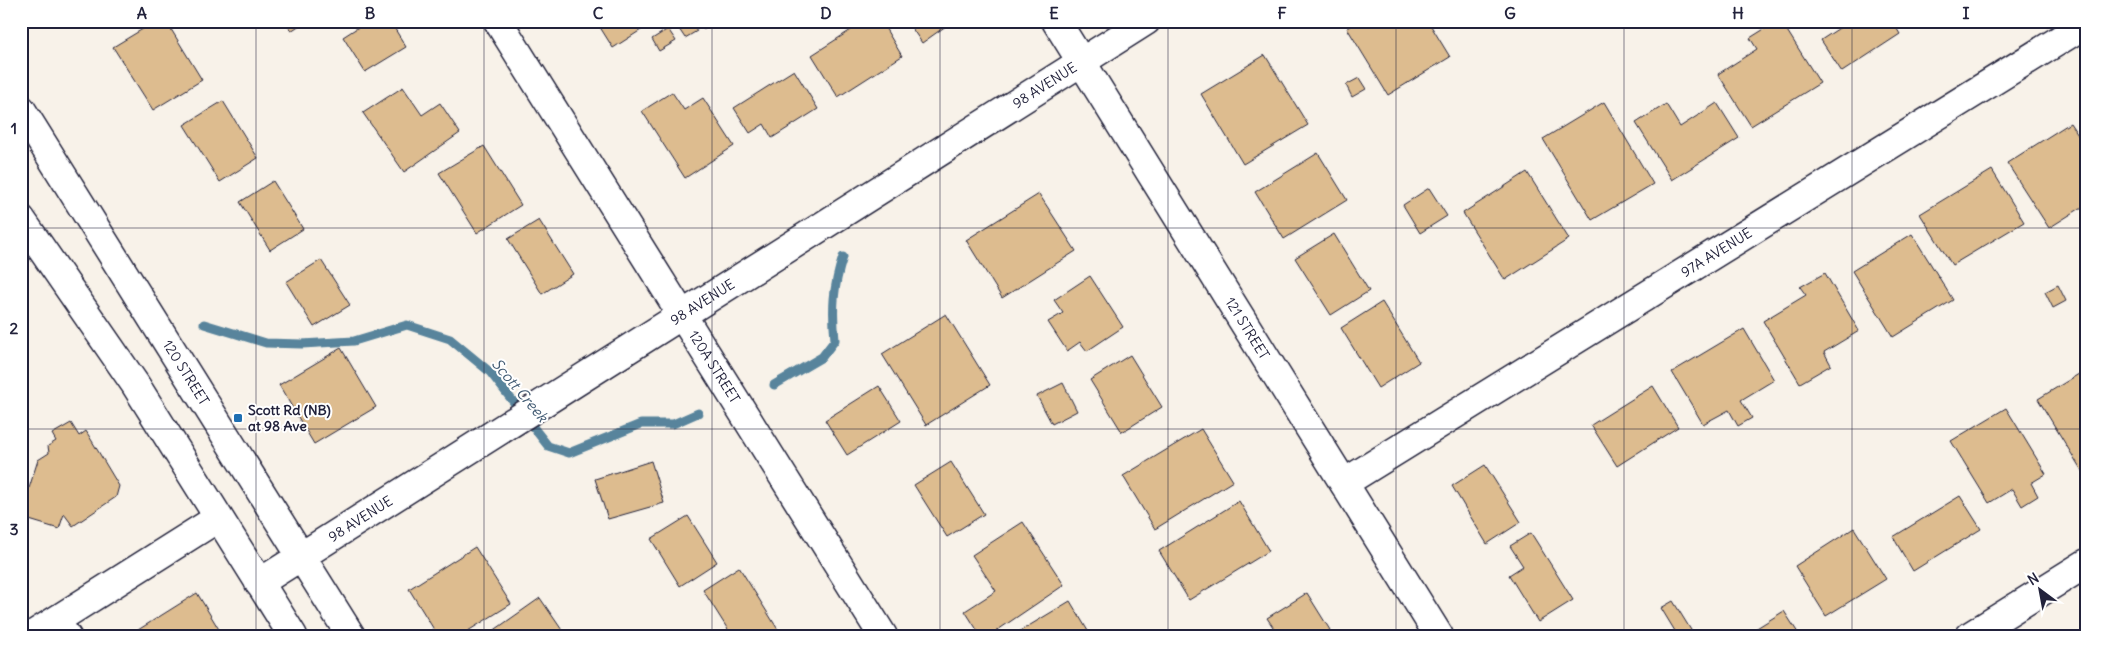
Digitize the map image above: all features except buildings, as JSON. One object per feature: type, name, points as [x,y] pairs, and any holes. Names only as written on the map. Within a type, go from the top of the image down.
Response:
[{"type":"street","name":"120A STREET","points":[[498,21],[883,636]]},
{"type":"street","name":"121 STREET","points":[[1056,21],[1439,636]]},
{"type":"street","name":"98 AVENUE","points":[[259,583],[1146,21]]},
{"type":"street","name":"97A AVENUE","points":[[1344,483],[2087,23]]},
{"type":"street","name":"120 STREET","points":[[21,110],[351,636]]},
{"type":"street","points":[[21,219],[135,384],[293,636]]},
{"type":"street","points":[[31,636],[68,626],[218,518]]},
{"type":"street","points":[[1970,636],[2087,563]]},
{"type":"waterway","name":"Scott Creek","points":[[774,385],[822,357],[835,340],[834,298],[843,257]]},
{"type":"waterway","name":"Scott Creek","points":[[204,324],[266,343],[302,344],[354,341],[407,325],[450,339],[490,372],[548,446],[569,453],[641,424],[673,424],[698,413]]},
{"type":"place","name":"Scott Rd (NB) at 98 Ave","points":[[238,418]]}]
